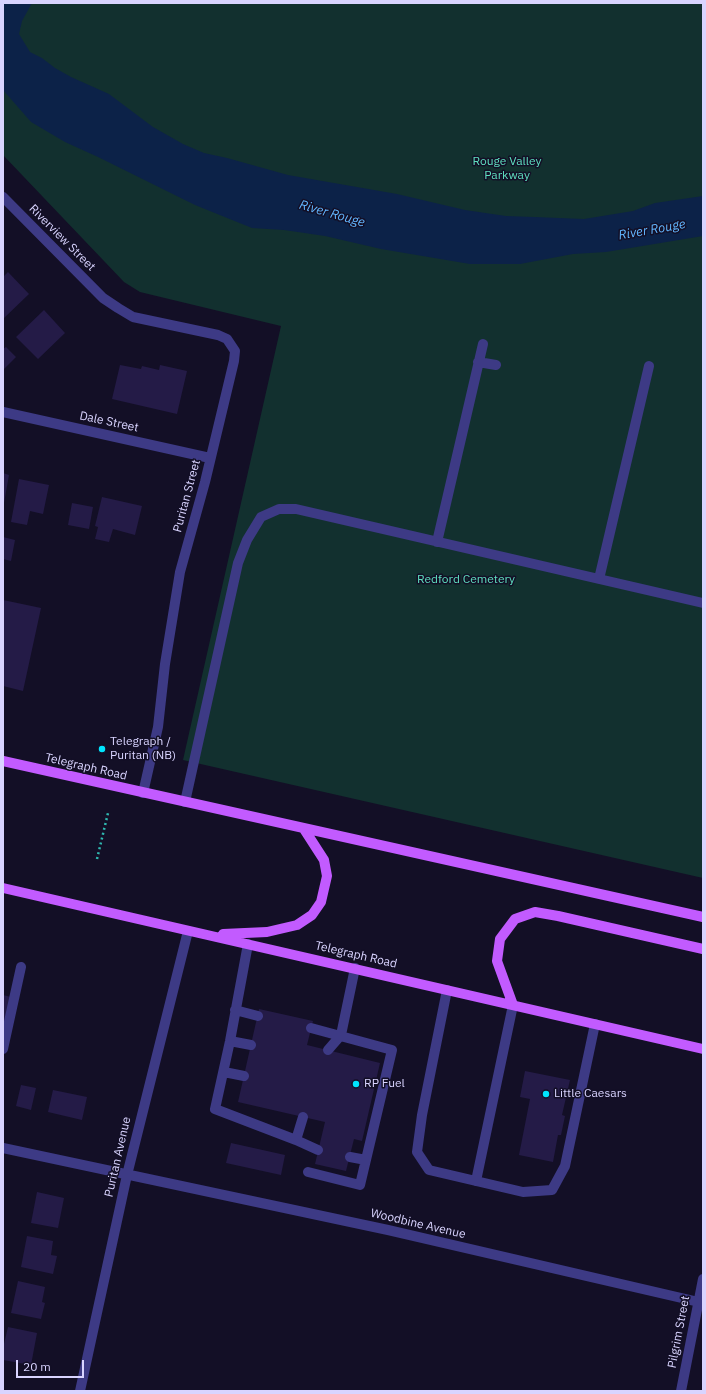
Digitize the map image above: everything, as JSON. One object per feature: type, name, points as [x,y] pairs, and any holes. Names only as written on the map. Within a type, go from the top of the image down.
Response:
[{"type":"main road","name":"Telegraph Road","points":[[3,761],[703,917]]},
{"type":"main road","points":[[209,934],[267,932],[297,925],[312,915],[321,902],[327,876],[324,860],[304,829]]},
{"type":"main road","name":"Telegraph Road","points":[[3,888],[188,931],[209,934],[703,1049]]},
{"type":"main road","points":[[513,1005],[497,961],[500,939],[515,919],[535,912],[703,949]]},
{"type":"street","name":"Riverview Street","points":[[3,196],[103,298]]},
{"type":"street","name":"Puritan Street","points":[[103,298],[133,317],[218,335],[227,340],[235,351],[234,361],[210,458],[206,482],[180,572],[165,664],[158,727],[143,793]]},
{"type":"street","points":[[437,542],[482,344]]},
{"type":"street","points":[[478,362],[496,365]]},
{"type":"street","points":[[599,580],[649,366]]},
{"type":"street","name":"Dale Street","points":[[3,412],[210,458]]},
{"type":"street","points":[[185,802],[238,563],[246,540],[261,518],[279,509],[296,509],[703,603]]},
{"type":"street","name":"Puritan Avenue","points":[[80,1391],[127,1175],[188,931]]},
{"type":"street","points":[[248,944],[224,1072],[215,1109],[318,1150]]},
{"type":"street","points":[[3,1049],[21,967]]},
{"type":"street","points":[[328,1050],[341,1035],[355,968]]},
{"type":"street","points":[[447,990],[422,1115],[417,1152],[429,1170],[523,1192],[552,1190],[565,1166],[595,1024]]},
{"type":"street","points":[[476,1181],[513,1005]]},
{"type":"street","points":[[235,1010],[258,1016]]},
{"type":"street","points":[[308,1172],[360,1185],[392,1050],[311,1028]]},
{"type":"street","points":[[230,1041],[251,1045]]},
{"type":"street","points":[[224,1072],[244,1076]]},
{"type":"street","points":[[296,1140],[303,1117]]},
{"type":"street","name":"Woodbine Avenue","points":[[3,1148],[388,1230],[701,1302]]},
{"type":"street","points":[[350,1157],[366,1160]]},
{"type":"street","name":"Pilgrim Street","points":[[681,1391],[701,1302],[703,1278]]},
{"type":"path","points":[[97,860],[108,813]]},
{"type":"green space","points":[[3,3],[703,3],[703,878],[183,760],[281,326],[140,292],[124,282],[3,155]]},
{"type":"water","name":"River Rouge","points":[[3,3],[32,3],[22,21],[19,34],[30,52],[71,77],[109,94],[153,127],[183,144],[204,153],[288,175],[397,194],[465,210],[506,216],[584,219],[633,211],[655,203],[703,196],[703,236],[606,252],[573,254],[520,264],[470,264],[381,249],[325,236],[284,230],[252,228],[195,205],[65,142],[31,122],[3,90]]},
{"type":"building","points":[[8,272],[29,294],[3,319],[3,277]]},
{"type":"building","points":[[44,310],[65,333],[38,359],[16,337]]},
{"type":"building","points":[[6,347],[16,357],[3,370],[3,349]]},
{"type":"building","points":[[120,365],[141,369],[142,366],[159,370],[160,365],[187,371],[177,414],[112,399]]},
{"type":"building","points":[[3,473],[9,475],[4,503],[3,503]]},
{"type":"building","points":[[19,479],[49,485],[43,514],[30,511],[27,525],[11,522]]},
{"type":"building","points":[[102,497],[142,506],[135,535],[113,529],[109,542],[95,539],[98,527],[95,526]]},
{"type":"building","points":[[72,503],[93,507],[89,529],[68,525]]},
{"type":"building","points":[[3,537],[15,540],[11,561],[3,559]]},
{"type":"building","points":[[3,600],[41,608],[23,691],[3,686]]},
{"type":"building","points":[[3,995],[11,997],[3,1029]]},
{"type":"building","points":[[259,1009],[313,1021],[307,1045],[380,1063],[362,1141],[354,1139],[346,1171],[315,1164],[325,1122],[238,1102]]},
{"type":"building","points":[[525,1071],[570,1080],[562,1115],[565,1116],[561,1135],[558,1135],[553,1162],[519,1155],[530,1099],[520,1097]]},
{"type":"building","points":[[21,1085],[36,1088],[31,1110],[16,1106]]},
{"type":"building","points":[[53,1090],[87,1097],[82,1120],[48,1112]]},
{"type":"building","points":[[231,1143],[285,1155],[281,1175],[226,1163]]},
{"type":"building","points":[[37,1192],[64,1198],[58,1228],[31,1223]]},
{"type":"building","points":[[27,1236],[53,1241],[51,1255],[57,1256],[53,1274],[21,1267]]},
{"type":"building","points":[[18,1281],[45,1287],[42,1302],[45,1303],[41,1319],[11,1313]]},
{"type":"building","points":[[8,1327],[37,1333],[31,1365],[3,1360],[3,1348]]},
{"type":"place","name":"Telegraph / Puritan (NB)","points":[[102,749]]},
{"type":"place","name":"RP Fuel","points":[[356,1084]]},
{"type":"place","name":"Little Caesars","points":[[546,1094]]},
{"type":"park label","name":"Rouge Valley Parkway","points":[[507,169]]},
{"type":"park label","name":"Redford Cemetery","points":[[466,580]]}]
